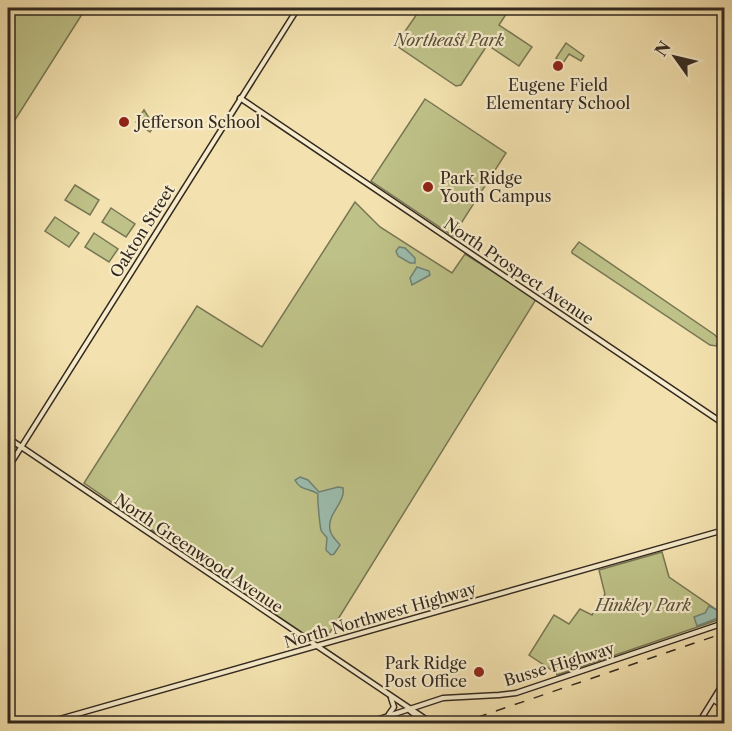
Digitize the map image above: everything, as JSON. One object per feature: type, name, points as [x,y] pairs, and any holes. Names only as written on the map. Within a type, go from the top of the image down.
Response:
[{"type":"main road","name":"Oakton Street","points":[[8,468],[297,8]]},
{"type":"main road","name":"North Prospect Avenue","points":[[240,98],[724,424]]},
{"type":"main road","name":"North Greenwood Avenue","points":[[8,438],[427,723]]},
{"type":"main road","name":"North Northwest Highway","points":[[42,723],[724,530]]},
{"type":"main road","name":"Busse Highway","points":[[364,723],[426,703],[458,696],[516,693],[724,622]]},
{"type":"main road","points":[[698,723],[724,682]]},
{"type":"main road","points":[[387,716],[394,707],[391,697]]},
{"type":"main road","points":[[714,700],[724,707]]},
{"type":"main road","points":[[421,716],[420,709],[426,703]]},
{"type":"main road","name":"North Greenwood Avenue","points":[[408,709],[433,723]]},
{"type":"green space","points":[[8,8],[86,8],[8,131]]},
{"type":"green space","name":"Northeast Park","points":[[421,8],[510,8],[499,25],[532,47],[519,66],[489,46],[486,47],[461,85],[456,86],[397,46]]},
{"type":"green space","points":[[566,43],[584,56],[581,61],[569,54],[563,63],[556,58]]},
{"type":"green space","points":[[425,99],[506,153],[453,236],[371,181]]},
{"type":"green space","points":[[144,110],[154,126],[150,132],[136,122]]},
{"type":"green space","points":[[75,185],[99,200],[90,215],[65,200]]},
{"type":"green space","points":[[355,202],[380,227],[452,273],[465,254],[533,297],[535,301],[327,637],[312,641],[84,483],[197,306],[262,347]]},
{"type":"green space","points":[[111,208],[135,224],[126,237],[102,222]]},
{"type":"green space","points":[[55,217],[79,233],[69,247],[45,231]]},
{"type":"green space","points":[[94,233],[118,249],[109,262],[85,247]]},
{"type":"green space","points":[[579,242],[715,335],[719,340],[716,346],[710,345],[572,253]]},
{"type":"green space","name":"Hinkley Park","points":[[662,552],[669,577],[724,615],[724,618],[557,675],[529,655],[554,615],[569,624],[580,609],[592,615],[605,594],[599,570]]},
{"type":"shaded area","points":[[399,247],[405,248],[415,258],[415,263],[410,263],[398,256],[396,251]]},
{"type":"shaded area","points":[[417,267],[429,271],[430,275],[412,285],[410,278]]},
{"type":"shaded area","points":[[300,477],[308,480],[319,492],[338,487],[343,488],[343,494],[330,521],[331,533],[340,545],[334,554],[331,555],[326,550],[327,538],[321,530],[318,494],[297,484],[295,480]]},
{"type":"shaded area","points":[[709,606],[719,611],[721,617],[697,626],[694,617],[705,613]]},
{"type":"railway","points":[[458,724],[724,633]]},
{"type":"place","name":"Eugene Field Elementary School","points":[[558,66]]},
{"type":"place","name":"Jefferson School","points":[[124,122]]},
{"type":"place","name":"Park Ridge Youth Campus","points":[[428,187]]},
{"type":"place","name":"Park Ridge Post Office","points":[[479,672]]}]
